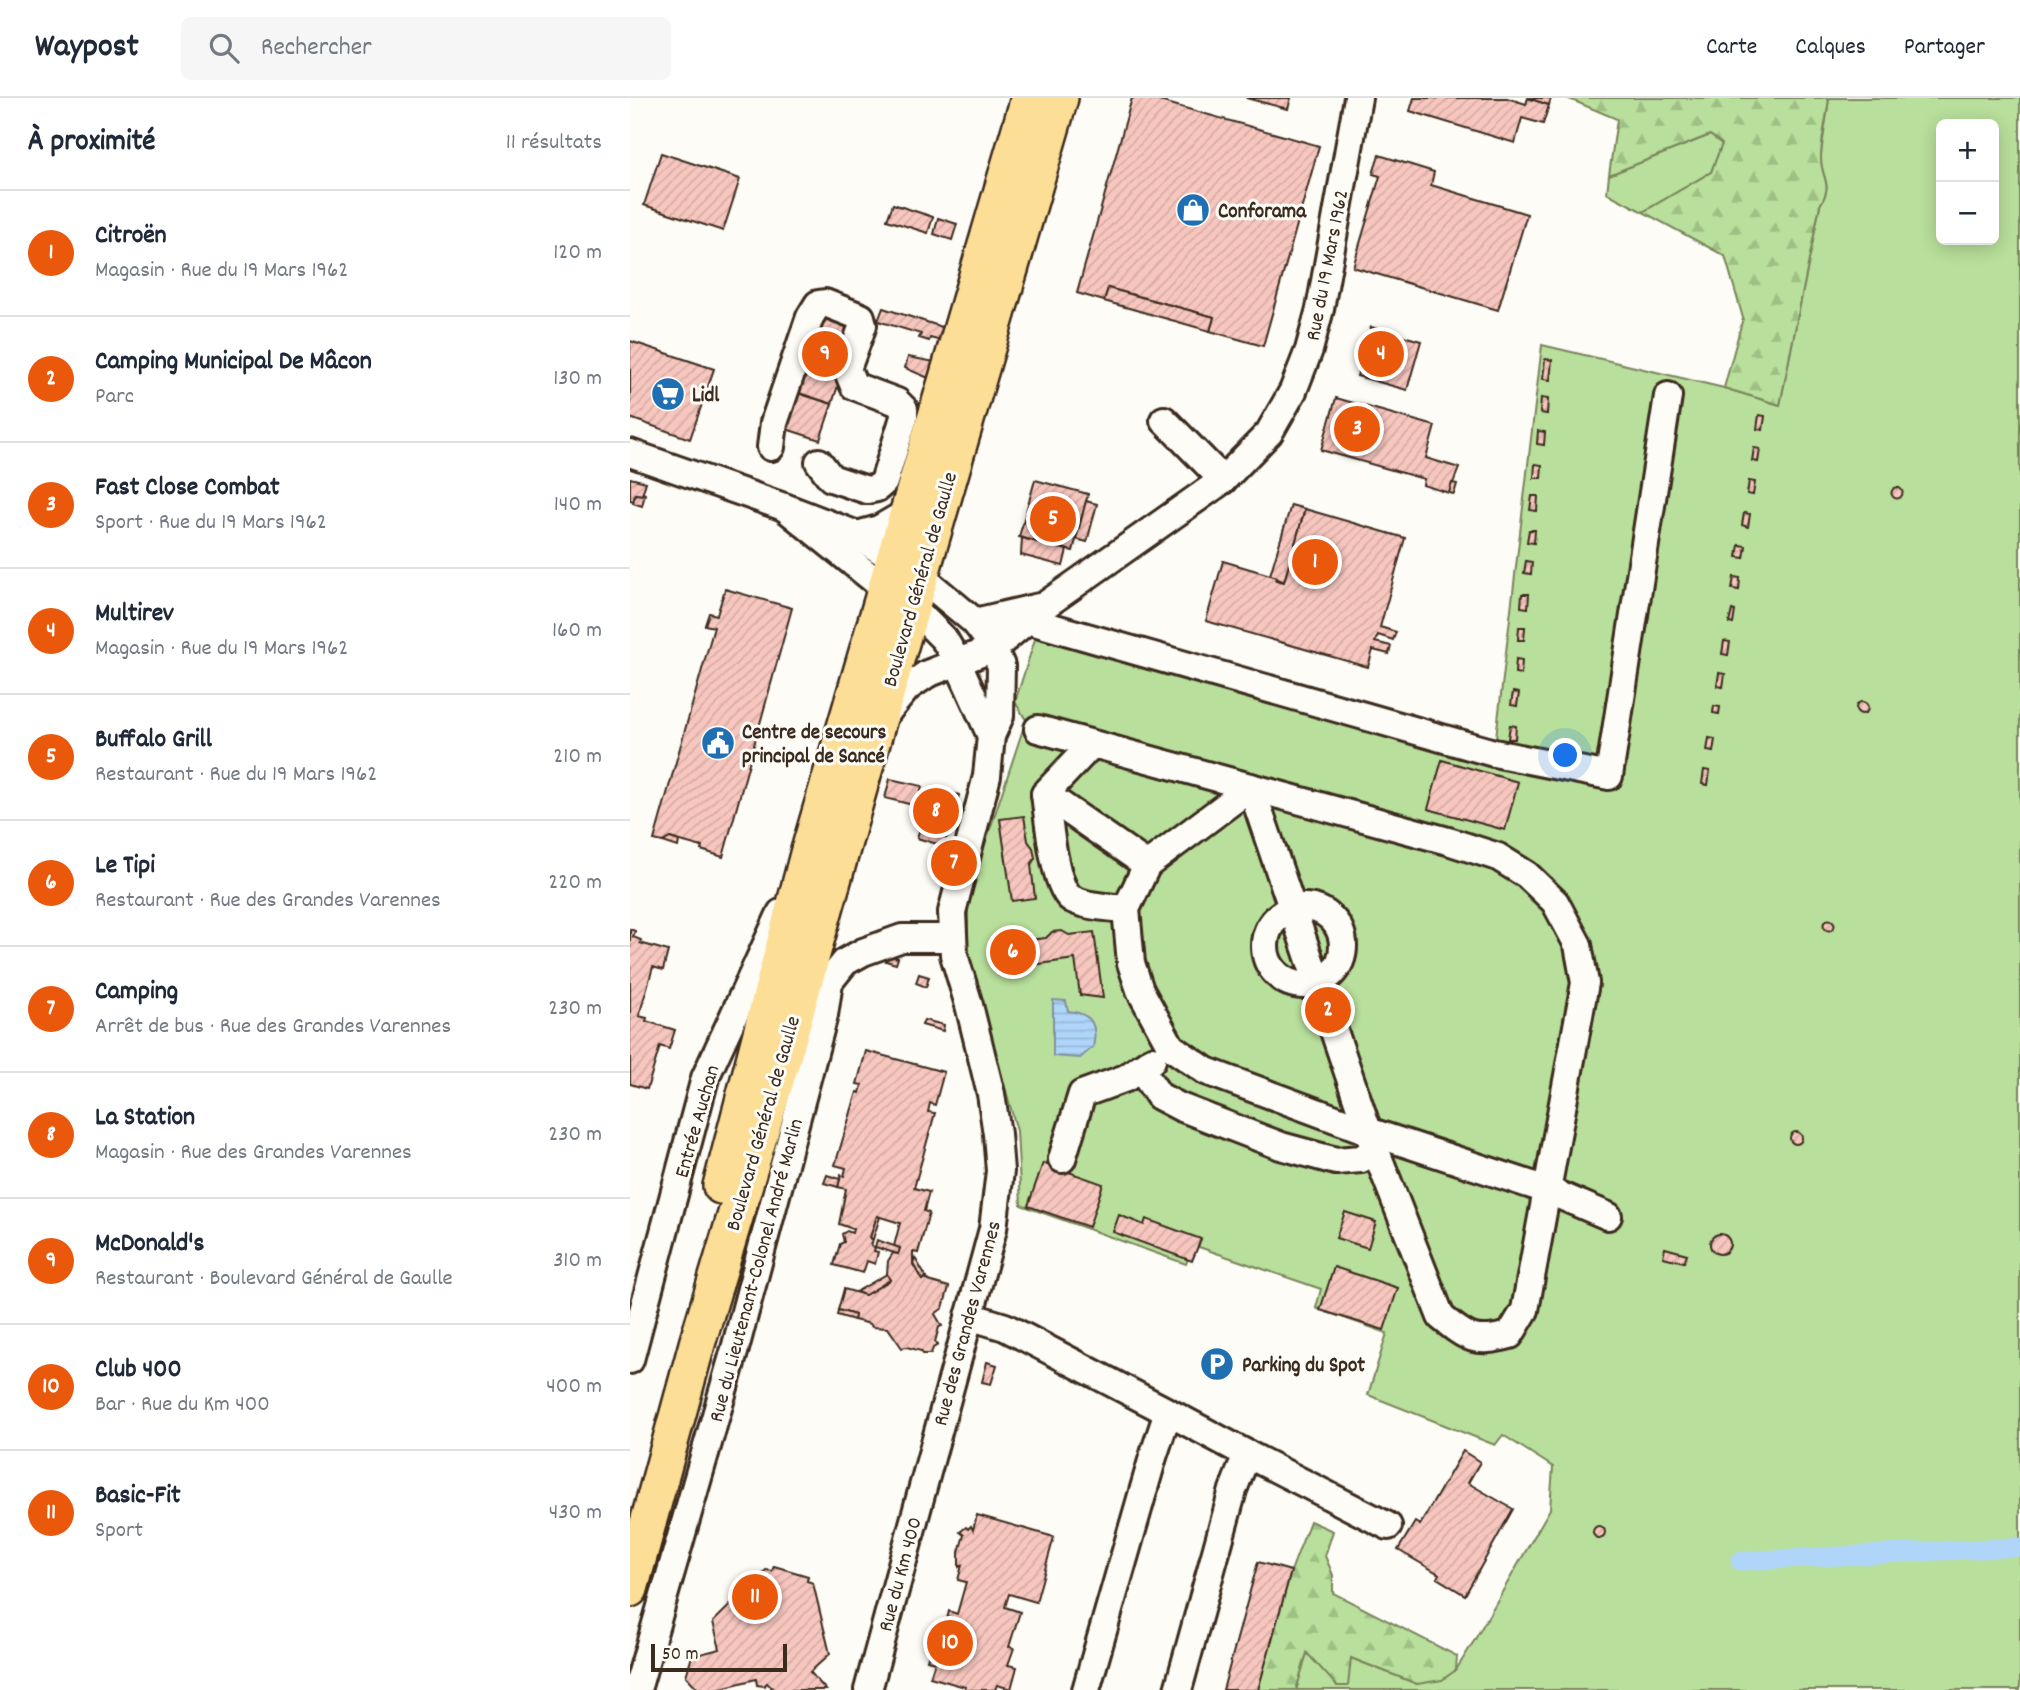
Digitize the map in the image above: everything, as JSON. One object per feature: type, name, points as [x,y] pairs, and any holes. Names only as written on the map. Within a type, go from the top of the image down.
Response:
[{"type":"main road","name":"Boulevard Général de Gaulle","points":[[677,1379],[785,1050],[877,725],[902,582],[908,512],[1029,98]]},
{"type":"main road","name":"Boulevard Général de Gaulle","points":[[677,1379],[708,1234],[808,854],[902,582],[1060,98]]},
{"type":"main road","points":[[630,1517],[677,1379]]},
{"type":"main road","points":[[630,1589],[677,1379]]},
{"type":"street","name":"Rue du 19 Mars 1962","points":[[877,725],[908,687],[927,674],[994,648],[1035,613],[1223,480],[1269,433],[1293,391],[1309,350],[1320,309],[1358,98]]},
{"type":"street","points":[[771,447],[774,423],[810,317],[818,303],[825,303],[861,317],[863,325],[847,369],[854,386],[897,402],[904,409],[904,417],[884,482],[877,488],[867,490],[831,478],[819,463]]},
{"type":"street","points":[[1035,613],[1494,753],[1609,776],[1668,396]]},
{"type":"street","points":[[1164,420],[1223,480]]},
{"type":"street","points":[[630,453],[857,535],[902,582],[944,639],[957,661],[991,736]]},
{"type":"street","points":[[784,507],[902,582]]},
{"type":"street","points":[[857,535],[879,529],[908,512]]},
{"type":"street","name":"Rue des Grandes Varennes","points":[[902,582],[975,622],[994,648],[1000,666],[1000,716],[991,736],[987,776],[952,912],[954,955],[970,1005],[992,1094],[1000,1171],[993,1229],[931,1458]]},
{"type":"street","name":"Rue du 19 Mars 1962","points":[[975,622],[1035,613]]},
{"type":"street","points":[[957,661],[975,622]]},
{"type":"street","points":[[1038,729],[1092,744],[1251,787],[1448,841],[1498,857],[1527,875],[1555,902],[1578,945],[1585,983],[1525,1310],[1510,1335],[1488,1341],[1464,1336],[1441,1317],[1372,1140],[1251,787]]},
{"type":"street","points":[[1045,794],[1092,744]]},
{"type":"street","points":[[1251,787],[1147,864],[1126,909],[1130,963],[1140,990],[1171,1047],[1215,1075],[1372,1140],[1548,1190],[1608,1216]]},
{"type":"street","points":[[1045,794],[1147,864]]},
{"type":"street","points":[[1045,794],[1059,884],[1069,898],[1087,904],[1126,909]]},
{"type":"street","name":"Entrée Auchan","points":[[630,1360],[705,1078],[808,854]]},
{"type":"street","points":[[1292,909],[1316,909],[1327,915],[1341,933],[1342,955],[1338,966],[1333,974],[1317,984],[1305,986],[1282,979],[1267,961],[1265,950],[1269,928],[1283,913],[1292,909]]},
{"type":"street","name":"Rue du Lieutenant-Colonel André Marlin","points":[[638,1690],[739,1336],[824,1015],[829,982],[845,962],[863,952],[902,938],[953,938]]},
{"type":"street","points":[[1062,1159],[1082,1094],[1126,1078],[1171,1047]]},
{"type":"street","points":[[1140,1068],[1159,1096],[1180,1107],[1281,1146],[1336,1161],[1361,1159],[1372,1140]]},
{"type":"street","points":[[970,1316],[1005,1326],[1388,1526]]},
{"type":"street","points":[[1086,1690],[1168,1412]]},
{"type":"street","points":[[1178,1690],[1233,1490],[1247,1454]]},
{"type":"street","name":"Rue du Km 400","points":[[868,1690],[931,1458]]},
{"type":"green space","points":[[1567,98],[1829,98],[1821,158],[1826,191],[1820,205],[1780,405],[1724,388],[1743,318],[1725,256],[1643,212],[1711,172],[1722,144],[1710,135],[1609,175],[1617,119]]},
{"type":"green space","points":[[1829,98],[2020,98],[2020,1690],[1296,1690],[1307,1652],[1351,1658],[1417,1684],[1456,1670],[1550,1509],[1553,1467],[1503,1435],[1495,1445],[1368,1395],[1387,1333],[1316,1308],[1321,1289],[1193,1245],[1186,1264],[1021,1205],[1017,1131],[968,952],[968,896],[1026,720],[1015,702],[1036,636],[1493,763],[1542,345],[1724,388],[1780,405],[1820,205],[1826,191],[1821,155]]},
{"type":"green space","points":[[1710,135],[1722,144],[1711,172],[1643,212],[1607,193],[1609,175]]},
{"type":"green space","points":[[1310,1521],[1333,1531],[1325,1556],[1333,1575],[1333,1593],[1457,1656],[1456,1670],[1442,1680],[1417,1684],[1351,1658],[1348,1686],[1337,1686],[1307,1653],[1296,1690],[1258,1690],[1291,1571]]},
{"type":"water","points":[[1053,1000],[1066,1001],[1068,1011],[1082,1014],[1091,1021],[1094,1032],[1093,1047],[1080,1058],[1053,1056]]},
{"type":"building","points":[[1132,98],[1149,98],[1319,146],[1263,346],[1210,331],[1214,317],[1108,288],[1104,301],[1077,293]]},
{"type":"building","points":[[1246,98],[1291,98],[1288,109]]},
{"type":"building","points":[[1414,98],[1507,98],[1526,104],[1528,98],[1549,105],[1543,124],[1522,118],[1515,143],[1410,111]]},
{"type":"building","points":[[1528,98],[1551,98],[1549,105]]},
{"type":"building","points":[[661,153],[740,179],[723,231],[644,205]]},
{"type":"building","points":[[1379,155],[1434,172],[1431,185],[1527,214],[1498,310],[1353,267],[1380,176],[1373,174]]},
{"type":"building","points":[[893,204],[933,217],[928,233],[887,220]]},
{"type":"building","points":[[938,218],[957,224],[952,240],[934,234]]},
{"type":"building","points":[[1108,288],[1214,317],[1210,331],[1104,301]]},
{"type":"building","points":[[818,304],[860,317],[832,404],[790,390]]},
{"type":"building","points":[[883,308],[945,328],[941,341],[919,338],[921,334],[878,321]]},
{"type":"building","points":[[1371,327],[1421,341],[1407,390],[1357,376]]},
{"type":"building","name":"Lidl","points":[[630,341],[714,369],[690,439],[630,418]]},
{"type":"building","points":[[908,357],[935,362],[931,379],[905,368]]},
{"type":"building","points":[[1545,359],[1552,360],[1550,380],[1543,379]]},
{"type":"building","points":[[794,392],[832,404],[820,440],[783,428]]},
{"type":"building","points":[[1336,398],[1435,426],[1426,458],[1459,468],[1449,493],[1423,485],[1424,479],[1321,450]]},
{"type":"building","points":[[1541,398],[1548,399],[1547,414],[1540,413]]},
{"type":"building","points":[[1759,415],[1765,416],[1763,430],[1757,429]]},
{"type":"building","points":[[1538,431],[1545,432],[1544,445],[1537,444]]},
{"type":"building","points":[[1754,448],[1760,449],[1758,462],[1752,461]]},
{"type":"building","points":[[1535,464],[1542,465],[1541,478],[1534,478]]},
{"type":"building","points":[[630,478],[646,482],[642,495],[635,494],[634,501],[630,500]]},
{"type":"building","points":[[1035,480],[1088,494],[1073,551],[1019,537]]},
{"type":"building","points":[[1749,481],[1755,482],[1753,495],[1747,494]]},
{"type":"building","points":[[1452,483],[1457,484],[1454,494],[1449,493]]},
{"type":"building","points":[[1897,487],[1903,493],[1897,499],[1891,493]]},
{"type":"building","points":[[643,493],[642,506],[633,503],[635,494]]},
{"type":"building","points":[[1532,496],[1538,496],[1537,511],[1530,510]]},
{"type":"building","points":[[1086,501],[1097,504],[1087,542],[1076,539]]},
{"type":"building","points":[[1291,505],[1305,509],[1284,582],[1270,575]]},
{"type":"building","points":[[1305,509],[1405,538],[1380,627],[1396,632],[1393,640],[1378,635],[1375,642],[1391,646],[1389,654],[1373,650],[1368,667],[1206,621],[1223,561],[1277,577],[1276,580],[1284,582]]},
{"type":"building","points":[[1744,513],[1750,514],[1748,527],[1742,525]]},
{"type":"building","points":[[1529,530],[1535,530],[1534,543],[1527,542]]},
{"type":"building","points":[[1022,538],[1067,550],[1063,566],[1021,555]]},
{"type":"building","points":[[1739,545],[1746,546],[1744,558],[1737,557]]},
{"type":"building","points":[[1526,561],[1532,562],[1531,574],[1524,573]]},
{"type":"building","points":[[1734,577],[1740,578],[1739,590],[1732,589]]},
{"type":"building","name":"Centre de secours principal de Sancé","points":[[725,589],[792,608],[723,857],[701,850],[702,847],[670,838],[663,842],[654,840],[714,627],[705,625],[709,613],[717,615]]},
{"type":"building","points":[[1522,594],[1529,594],[1528,608],[1521,607]]},
{"type":"building","points":[[1732,610],[1735,611],[1733,624],[1729,623]]},
{"type":"building","points":[[1519,627],[1525,627],[1524,640],[1518,640]]},
{"type":"building","points":[[1724,641],[1730,642],[1728,655],[1722,654]]},
{"type":"building","points":[[1516,659],[1522,660],[1521,674],[1515,673]]},
{"type":"building","points":[[1719,673],[1725,674],[1723,687],[1717,686]]},
{"type":"building","points":[[1513,692],[1519,693],[1517,706],[1511,705]]},
{"type":"building","points":[[1862,702],[1868,708],[1862,714],[1856,708]]},
{"type":"building","points":[[1714,706],[1720,707],[1719,714],[1713,713]]},
{"type":"building","points":[[1510,725],[1516,726],[1515,739],[1508,739]]},
{"type":"building","points":[[1709,738],[1715,739],[1713,752],[1707,751]]},
{"type":"building","points":[[1442,760],[1518,782],[1505,830],[1428,809]]},
{"type":"building","points":[[1704,770],[1710,771],[1708,785],[1702,784]]},
{"type":"building","points":[[890,779],[922,786],[917,806],[885,798]]},
{"type":"building","points":[[933,787],[959,795],[944,846],[917,838]]},
{"type":"building","points":[[1024,816],[1028,841],[1035,858],[1031,865],[1035,898],[1012,901],[1000,819]]},
{"type":"building","points":[[670,838],[679,841],[678,847],[663,842]]},
{"type":"building","points":[[1829,919],[1835,925],[1829,931],[1823,925]]},
{"type":"building","points":[[630,929],[635,931],[633,937],[641,940],[640,943],[668,951],[663,970],[653,967],[639,1016],[647,1018],[646,1021],[675,1030],[669,1049],[660,1046],[647,1089],[630,1084]]},
{"type":"building","points":[[1062,931],[1069,935],[1094,932],[1103,998],[1080,995],[1075,959],[1032,965],[1029,940],[1046,938],[1052,932]]},
{"type":"building","points":[[1029,940],[1032,965],[1015,967],[1012,943]]},
{"type":"building","points":[[888,956],[898,958],[896,964],[886,961]]},
{"type":"building","points":[[919,974],[929,977],[926,987],[916,983]]},
{"type":"building","points":[[924,1020],[944,1025],[943,1031],[922,1025]]},
{"type":"building","points":[[866,1051],[944,1072],[935,1105],[930,1103],[928,1112],[935,1113],[914,1188],[929,1192],[924,1211],[929,1213],[918,1253],[913,1252],[913,1264],[922,1280],[926,1277],[928,1281],[949,1287],[943,1308],[935,1314],[942,1326],[939,1327],[935,1342],[938,1345],[933,1348],[931,1354],[902,1348],[888,1328],[872,1327],[854,1320],[855,1315],[838,1310],[844,1289],[865,1295],[890,1280],[887,1274],[888,1261],[893,1253],[898,1254],[900,1248],[894,1246],[900,1223],[877,1216],[870,1238],[873,1239],[871,1246],[878,1252],[875,1264],[867,1261],[863,1273],[834,1265],[840,1244],[844,1242],[842,1234],[847,1231],[852,1233],[853,1229],[839,1224],[846,1189],[838,1187],[846,1168],[835,1165],[857,1092],[860,1093],[862,1085],[857,1084]]},
{"type":"building","points":[[1791,1133],[1801,1133],[1801,1143],[1791,1143]]},
{"type":"building","points":[[1043,1163],[1103,1184],[1089,1227],[1028,1206]]},
{"type":"building","points":[[827,1175],[840,1179],[838,1187],[824,1183]]},
{"type":"building","points":[[1345,1212],[1376,1222],[1368,1248],[1336,1238]]},
{"type":"building","points":[[1119,1215],[1144,1225],[1146,1219],[1201,1239],[1192,1261],[1113,1232]]},
{"type":"building","points":[[877,1216],[880,1217],[873,1239],[870,1238]]},
{"type":"building","points":[[1720,1234],[1727,1237],[1730,1244],[1727,1251],[1720,1254],[1713,1251],[1710,1244],[1713,1237]]},
{"type":"building","points":[[877,1240],[900,1248],[898,1254],[875,1247]]},
{"type":"building","points":[[1665,1248],[1687,1254],[1684,1262],[1663,1257]]},
{"type":"building","points":[[915,1258],[926,1277],[922,1280],[913,1264]]},
{"type":"building","points":[[1334,1267],[1398,1288],[1384,1330],[1320,1310]]},
{"type":"building","points":[[887,1274],[890,1280],[865,1295],[856,1292]]},
{"type":"building","points":[[838,1310],[855,1315],[854,1320],[837,1315]]},
{"type":"building","points":[[987,1362],[997,1365],[991,1384],[982,1382]]},
{"type":"building","points":[[1463,1451],[1480,1462],[1468,1483],[1513,1509],[1465,1595],[1437,1578],[1439,1574],[1398,1550],[1415,1522],[1420,1525]]},
{"type":"building","points":[[977,1515],[1054,1537],[1036,1602],[1009,1594],[1005,1607],[1020,1612],[1009,1647],[1014,1648],[1008,1665],[1017,1667],[1011,1689],[997,1685],[995,1690],[965,1690],[965,1687],[930,1677],[935,1662],[927,1660],[937,1624],[945,1627],[949,1611],[957,1614],[966,1582],[958,1580],[962,1565],[959,1567],[959,1552],[964,1535],[960,1532],[971,1526],[973,1530]]},
{"type":"building","points":[[1599,1526],[1605,1532],[1599,1538],[1593,1532]]},
{"type":"building","points":[[1258,1562],[1291,1571],[1258,1690],[1223,1690]]},
{"type":"building","points":[[774,1566],[808,1576],[807,1581],[813,1583],[830,1654],[810,1672],[826,1690],[774,1690],[767,1683],[764,1686],[757,1685],[756,1679],[713,1690],[699,1690],[686,1676],[692,1656],[720,1649],[713,1622],[766,1570],[772,1571]]},
{"type":"waterway","points":[[1740,1561],[2020,1547]]},
{"type":"place","name":"Conforama","points":[[1193,210]]},
{"type":"place","name":"McDonald's","points":[[825,354]]},
{"type":"place","name":"Multirev","points":[[1381,354]]},
{"type":"place","name":"Lidl","points":[[668,394]]},
{"type":"place","name":"Fast Close Combat","points":[[1357,429]]},
{"type":"place","name":"Buffalo Grill","points":[[1053,519]]},
{"type":"place","name":"Citroën","points":[[1315,562]]},
{"type":"place","name":"Centre de secours principal de Sancé","points":[[718,743]]},
{"type":"place","name":"La Station","points":[[936,811]]},
{"type":"place","name":"Camping","points":[[954,863]]},
{"type":"place","name":"Le Tipi","points":[[1013,952]]},
{"type":"place","name":"Camping Municipal De Mâcon","points":[[1328,1010]]},
{"type":"place","name":"Parking du Spot","points":[[1217,1364]]},
{"type":"place","name":"Basic-Fit","points":[[755,1597]]},
{"type":"place","name":"Club 400","points":[[950,1643]]}]
